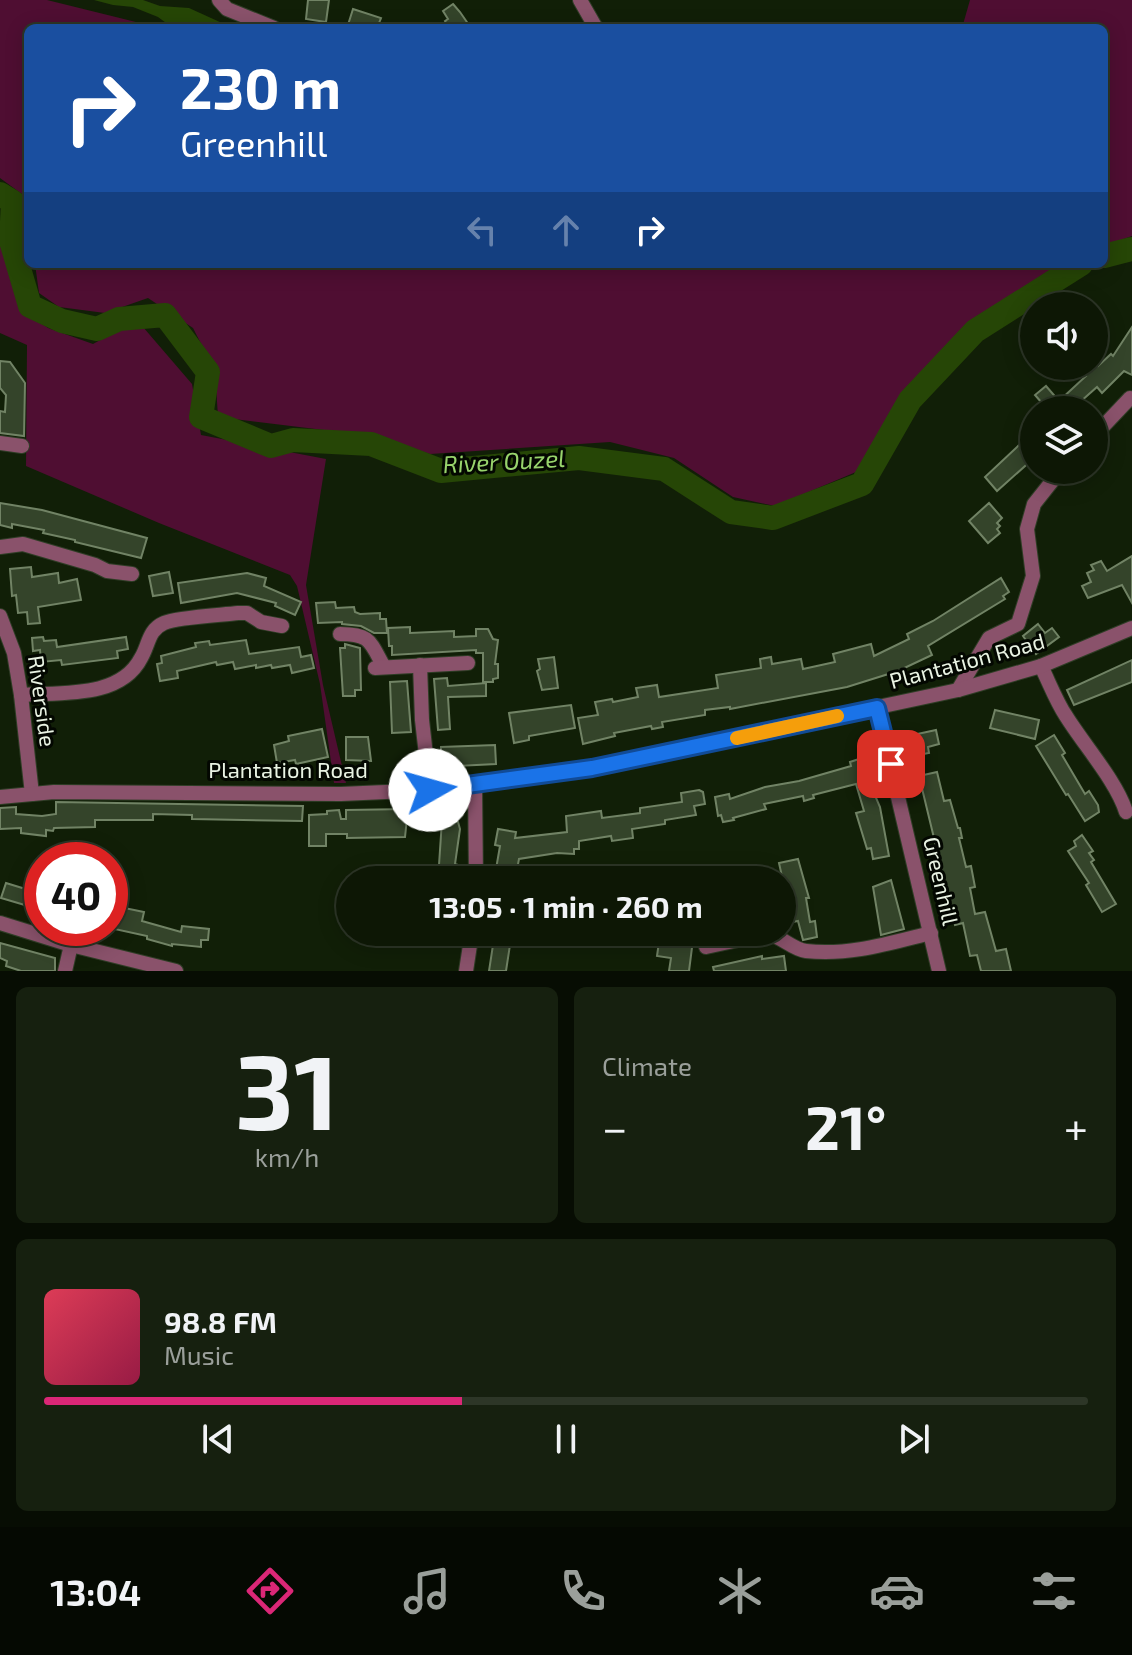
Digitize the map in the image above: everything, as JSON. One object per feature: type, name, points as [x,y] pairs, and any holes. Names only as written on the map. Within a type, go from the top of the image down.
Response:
[{"type":"street","points":[[219,0],[227,9],[264,24]]},
{"type":"street","points":[[580,0],[594,24]]},
{"type":"street","points":[[1108,421],[1130,398]]},
{"type":"street","points":[[0,443],[22,446]]},
{"type":"street","points":[[958,690],[989,638],[1018,624],[1033,576],[1027,529],[1034,504],[1050,484]]},
{"type":"street","points":[[0,547],[23,544],[107,571],[132,574]]},
{"type":"street","points":[[21,695],[102,689],[125,678],[141,660],[150,633],[164,623],[247,613],[261,622],[282,626]]},
{"type":"street","name":"Riverside","points":[[0,616],[14,653],[32,794]]},
{"type":"street","name":"Plantation Road","points":[[0,797],[32,794],[341,794],[430,790],[592,768],[958,690],[1041,666],[1132,628]]},
{"type":"street","points":[[340,634],[360,634],[370,642],[380,667],[468,663]]},
{"type":"street","points":[[420,665],[430,790]]},
{"type":"street","points":[[1041,666],[1064,713],[1120,793],[1126,812]]},
{"type":"street","name":"Greenhill","points":[[877,708],[939,971]]},
{"type":"street","points":[[475,784],[476,866]]},
{"type":"street","points":[[0,923],[24,928]]},
{"type":"street","points":[[792,946],[804,951],[856,951],[931,933]]},
{"type":"street","points":[[65,971],[71,946]]},
{"type":"street","points":[[75,946],[176,971]]},
{"type":"street","points":[[466,971],[470,946]]},
{"type":"shaded area","points":[[0,0],[47,0],[142,24],[24,24],[24,196],[0,178]]},
{"type":"shaded area","points":[[94,0],[143,0],[160,6],[189,8],[224,24],[168,24],[133,7]]},
{"type":"shaded area","points":[[970,0],[1132,0],[1132,236],[1108,245],[1108,24],[963,24]]},
{"type":"shaded area","points":[[0,221],[21,309],[48,328],[93,344],[137,320],[192,384],[201,435],[326,459],[306,585],[323,685],[346,783],[334,783],[320,684],[297,586],[290,575],[26,466],[27,345],[0,333]]},
{"type":"shaded area","points":[[36,268],[1054,268],[970,326],[907,395],[856,472],[775,506],[733,497],[674,458],[610,442],[430,454],[373,436],[218,417],[215,371],[193,328],[148,298],[105,313],[59,307],[39,293]]},
{"type":"building","points":[[308,0],[329,0],[326,22],[306,19]]},
{"type":"building","points":[[453,4],[468,24],[447,24],[445,21],[448,19],[443,11]]},
{"type":"building","points":[[353,9],[381,18],[379,24],[348,24]]},
{"type":"building","points":[[1132,327],[1132,375],[1124,371],[1102,393],[1097,387],[1087,396],[1064,396],[1082,380],[1108,380],[1108,357],[1113,356]]},
{"type":"building","points":[[0,361],[10,362],[25,383],[24,436],[0,433],[0,411],[5,412],[6,395],[0,388]]},
{"type":"building","points":[[1046,386],[1055,396],[1036,396],[1035,395]]},
{"type":"building","points":[[1020,444],[1020,470],[997,491],[985,477]]},
{"type":"building","points":[[0,503],[42,510],[147,538],[141,558],[43,533],[44,530],[0,525]]},
{"type":"building","points":[[989,503],[1002,518],[997,523],[1000,533],[988,543],[969,521]]},
{"type":"building","points":[[1132,556],[1132,603],[1122,585],[1088,598],[1082,586],[1091,582],[1087,573],[1094,570],[1091,565],[1101,561],[1107,571]]},
{"type":"building","points":[[31,567],[32,577],[58,573],[59,583],[77,579],[81,600],[38,607],[40,623],[28,624],[27,612],[18,613],[16,595],[12,596],[10,569]]},
{"type":"building","points":[[169,572],[173,593],[153,596],[149,576]]},
{"type":"building","points":[[247,573],[266,578],[264,586],[301,602],[295,615],[275,606],[276,603],[237,593],[181,603],[178,583]]},
{"type":"building","points":[[1001,578],[1009,592],[1003,596],[1005,599],[928,646],[932,655],[898,671],[847,687],[730,709],[705,710],[705,715],[662,722],[663,727],[652,729],[651,726],[614,733],[615,736],[583,744],[578,718],[598,715],[595,702],[638,697],[636,688],[657,685],[659,697],[718,688],[716,675],[761,668],[760,659],[771,657],[772,664],[801,659],[803,669],[835,662],[833,654],[871,644],[874,656],[909,639],[907,634]]},
{"type":"building","points":[[335,602],[336,608],[354,607],[355,612],[360,614],[380,613],[380,619],[386,619],[387,633],[374,633],[342,622],[318,623],[316,603]]},
{"type":"building","points":[[1038,624],[1045,633],[1052,628],[1059,637],[1036,654],[1023,636]]},
{"type":"building","points":[[410,627],[410,633],[454,631],[454,637],[476,636],[476,629],[488,629],[493,639],[498,640],[495,664],[498,664],[498,678],[493,682],[483,682],[483,653],[476,653],[476,650],[392,655],[388,628]]},
{"type":"building","points":[[43,637],[44,641],[56,640],[57,647],[126,637],[128,649],[117,651],[118,658],[62,665],[61,660],[41,662],[40,650],[33,651],[32,638]]},
{"type":"building","points":[[246,640],[249,654],[299,647],[301,657],[311,655],[314,668],[292,673],[290,665],[256,668],[256,665],[235,669],[233,662],[217,665],[216,662],[177,671],[178,678],[160,681],[157,664],[162,663],[161,656],[196,647],[195,643],[209,641],[210,645]]},
{"type":"building","points":[[345,644],[360,648],[361,690],[355,690],[355,696],[343,696],[340,648],[345,648]]},
{"type":"building","points":[[554,657],[558,688],[542,690],[537,671],[540,669],[538,659]]},
{"type":"building","points":[[1132,660],[1132,682],[1074,705],[1067,690]]},
{"type":"building","points":[[447,678],[448,686],[486,683],[486,696],[448,697],[450,729],[438,730],[434,679]]},
{"type":"building","points":[[407,681],[411,732],[392,733],[390,682]]},
{"type":"building","points":[[571,705],[575,728],[529,736],[529,740],[514,743],[509,713]]},
{"type":"building","points":[[995,710],[1039,720],[1035,739],[990,728]]},
{"type":"building","points":[[322,729],[328,757],[296,764],[295,760],[277,763],[274,745],[289,741],[288,736]]},
{"type":"building","points":[[936,730],[939,744],[928,747],[929,753],[912,756],[908,736]]},
{"type":"building","points":[[1054,735],[1085,794],[1089,791],[1098,805],[1099,812],[1085,821],[1036,746]]},
{"type":"building","points":[[346,737],[368,737],[371,761],[346,760]]},
{"type":"building","points":[[495,745],[496,764],[457,766],[457,762],[440,763],[441,747]]},
{"type":"building","points":[[868,756],[875,781],[870,784],[880,807],[889,856],[873,859],[871,848],[867,849],[856,813],[864,811],[856,784],[813,795],[814,798],[804,801],[803,796],[764,804],[766,809],[734,820],[723,822],[721,815],[718,816],[715,797],[729,794],[730,799],[765,787],[799,781],[851,766],[850,762]]},
{"type":"building","points":[[937,772],[944,801],[950,800],[960,828],[962,838],[959,838],[966,867],[971,866],[975,887],[970,888],[975,914],[985,912],[996,951],[1006,949],[1011,971],[981,971],[977,955],[970,956],[963,923],[955,925],[919,776]]},
{"type":"building","points":[[703,792],[705,804],[694,806],[696,815],[632,829],[633,838],[612,841],[611,836],[579,841],[579,849],[574,849],[574,854],[557,853],[519,859],[518,866],[497,866],[500,846],[495,845],[498,829],[516,832],[515,838],[567,832],[566,816],[601,811],[602,818],[640,813],[640,808],[682,802],[681,793]]},
{"type":"building","points":[[56,802],[303,806],[302,821],[192,819],[192,815],[153,814],[153,820],[95,820],[95,827],[54,828],[53,831],[46,830],[46,836],[21,833],[21,828],[0,829],[0,808],[16,807],[16,814],[42,816],[56,814]]},
{"type":"building","points":[[408,809],[405,837],[347,838],[347,834],[326,834],[326,846],[309,846],[309,815],[339,810],[341,819],[346,819],[346,810]]},
{"type":"building","points":[[442,820],[458,822],[460,829],[455,864],[458,866],[439,866]]},
{"type":"building","points":[[1082,835],[1093,851],[1089,853],[1094,860],[1091,862],[1116,904],[1102,912],[1086,885],[1089,883],[1068,851],[1076,846],[1074,841]]},
{"type":"building","points":[[798,859],[809,898],[806,898],[810,922],[815,921],[817,937],[803,940],[796,921],[796,866],[780,866],[779,863]]},
{"type":"building","points":[[891,880],[904,929],[881,935],[873,887]]},
{"type":"building","points":[[6,883],[24,889],[24,905],[1,898]]},
{"type":"building","points":[[128,909],[144,912],[142,921],[181,932],[182,926],[209,929],[208,940],[201,940],[201,947],[172,946],[147,939],[147,936],[128,932]]},
{"type":"building","points":[[0,943],[55,958],[55,971],[21,971],[6,966],[7,961],[0,958]]},
{"type":"building","points":[[493,946],[510,946],[506,971],[489,971]]},
{"type":"building","points":[[658,946],[692,946],[689,971],[669,971],[671,958],[657,956]]},
{"type":"building","points":[[762,956],[762,959],[784,956],[786,971],[714,971],[713,967]]},
{"type":"waterway","name":"River Ouzel","points":[[0,194],[13,202],[11,241],[30,306],[62,321],[97,329],[119,319],[165,315],[208,372],[201,417],[271,446],[293,440],[371,444],[441,471],[579,458],[664,469],[731,512],[773,518],[862,484],[910,400],[975,331],[1075,268]]},
{"type":"waterway","name":"River Ouzel","points":[[1108,255],[1132,249]]},
{"type":"slow traffic","points":[[737,738],[837,716]]},
{"type":"route","points":[[430,790],[592,768],[877,708],[891,764]]}]
